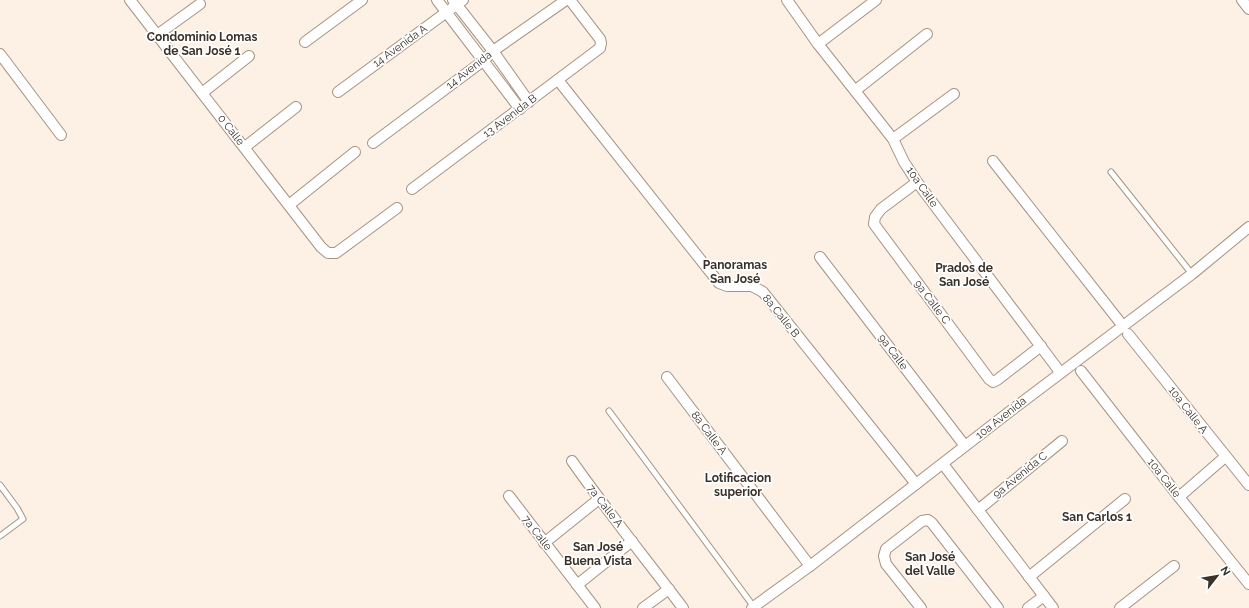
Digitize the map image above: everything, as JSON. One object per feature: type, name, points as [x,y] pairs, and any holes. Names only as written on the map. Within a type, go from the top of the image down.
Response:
[{"type":"street","name":"0 Calle","points":[[130,0],[289,204],[320,247],[328,253],[336,253],[397,208]]},
{"type":"street","points":[[305,42],[362,0]]},
{"type":"street","points":[[437,0],[520,109]]},
{"type":"street","name":"14 Avenida","points":[[373,143],[493,51],[566,0]]},
{"type":"street","name":"13 Avenida B","points":[[412,189],[600,48],[600,39],[570,0]]},
{"type":"street","name":"10a Calle","points":[[787,0],[818,44],[856,90],[893,139],[904,162],[917,182],[1060,372]]},
{"type":"street","points":[[818,44],[876,0]]},
{"type":"street","points":[[1242,0],[1249,9]]},
{"type":"street","points":[[457,2],[529,102]]},
{"type":"street","name":"14 Avenida A","points":[[338,92],[446,12],[457,2]]},
{"type":"street","points":[[158,35],[200,4]]},
{"type":"street","points":[[856,90],[927,34]]},
{"type":"street","points":[[0,54],[61,135]]},
{"type":"street","points":[[202,93],[249,56]]},
{"type":"street","name":"8a Calle B","points":[[558,80],[719,283],[727,286],[752,286],[762,292],[916,484]]},
{"type":"street","points":[[893,139],[954,94]]},
{"type":"street","points":[[245,147],[296,107]]},
{"type":"street","points":[[289,204],[355,152]]},
{"type":"street","name":"10a Calle A","points":[[993,161],[1225,457],[1249,485]]},
{"type":"street","name":"9a Calle C","points":[[917,182],[881,209],[875,217],[874,224],[990,379],[993,382],[998,380],[1041,346]]},
{"type":"street","name":"10a Avenida","points":[[753,607],[766,604],[810,566],[1060,372],[1125,330],[1249,227]]},
{"type":"street","name":"9a Calle","points":[[820,257],[965,446]]},
{"type":"street","name":"10a Calle","points":[[1081,371],[1179,498],[1249,584]]},
{"type":"street","name":"8a Calle A","points":[[667,377],[810,566]]},
{"type":"street","name":"9a Avenida C","points":[[978,510],[1062,441]]},
{"type":"street","points":[[1179,498],[1225,457]]},
{"type":"street","name":"7a Calle A","points":[[572,461],[598,499],[683,608]]},
{"type":"street","points":[[943,464],[1054,608]]},
{"type":"street","name":"7a Calle","points":[[509,496],[595,608]]},
{"type":"street","points":[[544,543],[598,499]]},
{"type":"street","points":[[1029,577],[1125,499]]},
{"type":"street","points":[[921,608],[886,564],[884,556],[886,549],[922,521],[928,520],[932,523],[998,608]]},
{"type":"street","points":[[577,585],[632,541]]},
{"type":"street","points":[[1120,608],[1174,566]]},
{"type":"street","points":[[643,608],[669,589]]},
{"type":"street","points":[[1028,608],[1044,596]]},
{"type":"lane","points":[[1111,172],[1192,274]]},
{"type":"lane","points":[[609,411],[753,607]]},
{"type":"lane","points":[[0,485],[23,519],[0,536]]},
{"type":"district","name":"Condominio Lomas de San José 1","points":[[202,44]]},
{"type":"district","name":"Panoramas San José","points":[[735,272]]},
{"type":"district","name":"Prados de San José","points":[[964,275]]},
{"type":"district","name":"Lotificacion superior","points":[[738,485]]},
{"type":"district","name":"San Carlos 1","points":[[1097,517]]},
{"type":"district","name":"San José Buena Vista","points":[[598,554]]},
{"type":"district","name":"San José del Valle","points":[[930,564]]}]
